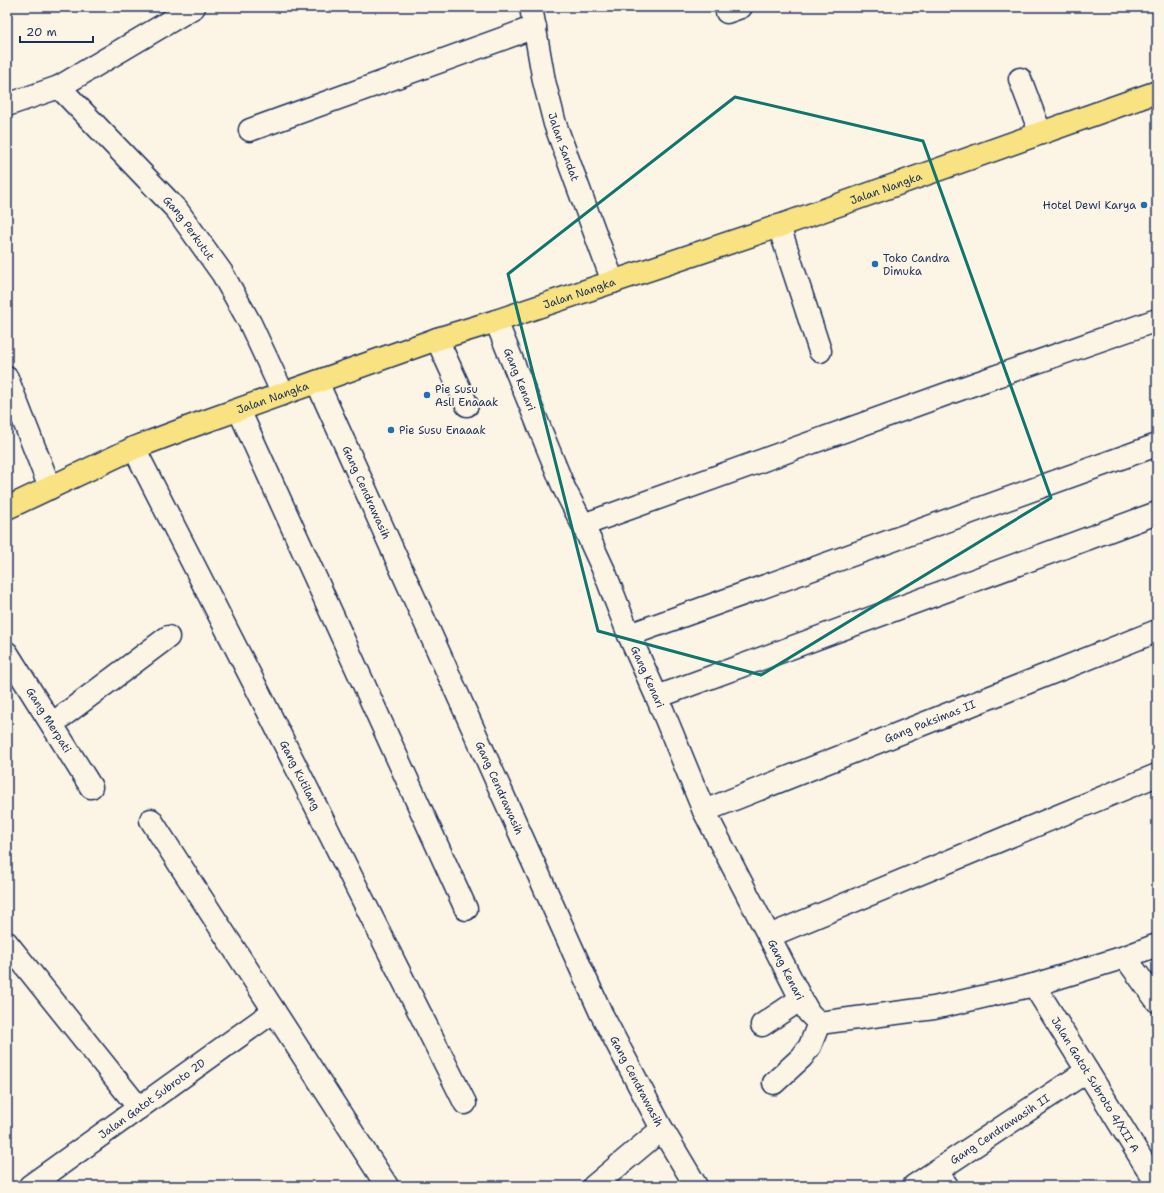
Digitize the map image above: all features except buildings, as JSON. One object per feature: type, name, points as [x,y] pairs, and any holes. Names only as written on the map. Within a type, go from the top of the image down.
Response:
[{"type":"main road","name":"Jalan Nangka","points":[[7,508],[134,448],[283,394],[437,339],[496,321],[779,226],[1040,132],[1157,92]]},
{"type":"street","points":[[7,104],[59,87],[194,7]]},
{"type":"street","points":[[250,130],[533,17]]},
{"type":"street","name":"Jalan Sandat","points":[[533,17],[544,81],[555,124],[613,282]]},
{"type":"street","points":[[1020,79],[1040,132]]},
{"type":"street","name":"Gang Perkutut","points":[[59,87],[177,210],[222,273],[250,323],[283,394]]},
{"type":"street","points":[[779,226],[820,351]]},
{"type":"street","points":[[583,525],[962,388],[1157,320]]},
{"type":"street","name":"Gang Kenari","points":[[496,321],[564,488],[583,525],[605,574],[629,635],[657,697],[704,811],[800,999],[809,1013],[819,1023]]},
{"type":"street","points":[[437,339],[467,405]]},
{"type":"street","points":[[7,378],[50,488]]},
{"type":"street","name":"Gang Cendrawasih","points":[[317,382],[601,1014],[662,1129],[696,1186]]},
{"type":"street","points":[[239,410],[466,909]]},
{"type":"street","points":[[629,635],[1157,445]]},
{"type":"street","name":"Gang Kutilang","points":[[134,448],[255,684],[465,1103]]},
{"type":"street","points":[[657,697],[1157,513]]},
{"type":"street","name":"Gang Paksimas II","points":[[704,811],[1157,631]]},
{"type":"street","points":[[52,724],[168,637]]},
{"type":"street","name":"Gang Merpati","points":[[7,653],[91,787]]},
{"type":"street","points":[[769,936],[1157,775]]},
{"type":"street","points":[[151,820],[387,1186]]},
{"type":"street","points":[[7,943],[139,1108]]},
{"type":"street","points":[[774,1083],[802,1057],[810,1046],[819,1023],[934,1008],[1034,985],[1125,957],[1157,945]]},
{"type":"street","points":[[1125,957],[1157,1001]]},
{"type":"street","name":"Jalan Gatot Subroto 4/XII A","points":[[1034,985],[1157,1184]]},
{"type":"street","points":[[762,1025],[800,999]]},
{"type":"street","name":"Jalan Gatot Subroto 2D","points":[[30,1186],[274,1012]]},
{"type":"street","name":"Gang Cendrawasih II","points":[[914,1186],[942,1178],[1087,1071]]},
{"type":"street","points":[[594,1186],[662,1129]]},
{"type":"highlighted area","points":[[735,97],[923,141],[1051,498],[761,675],[598,631],[508,274]]},
{"type":"place","name":"Hotel Dewi Karya","points":[[1144,205]]},
{"type":"place","name":"Toko Candra Dimuka","points":[[875,264]]},
{"type":"place","name":"Pie Susu Asli Enaaak","points":[[427,395]]},
{"type":"place","name":"Pie Susu Enaaak","points":[[391,430]]}]
